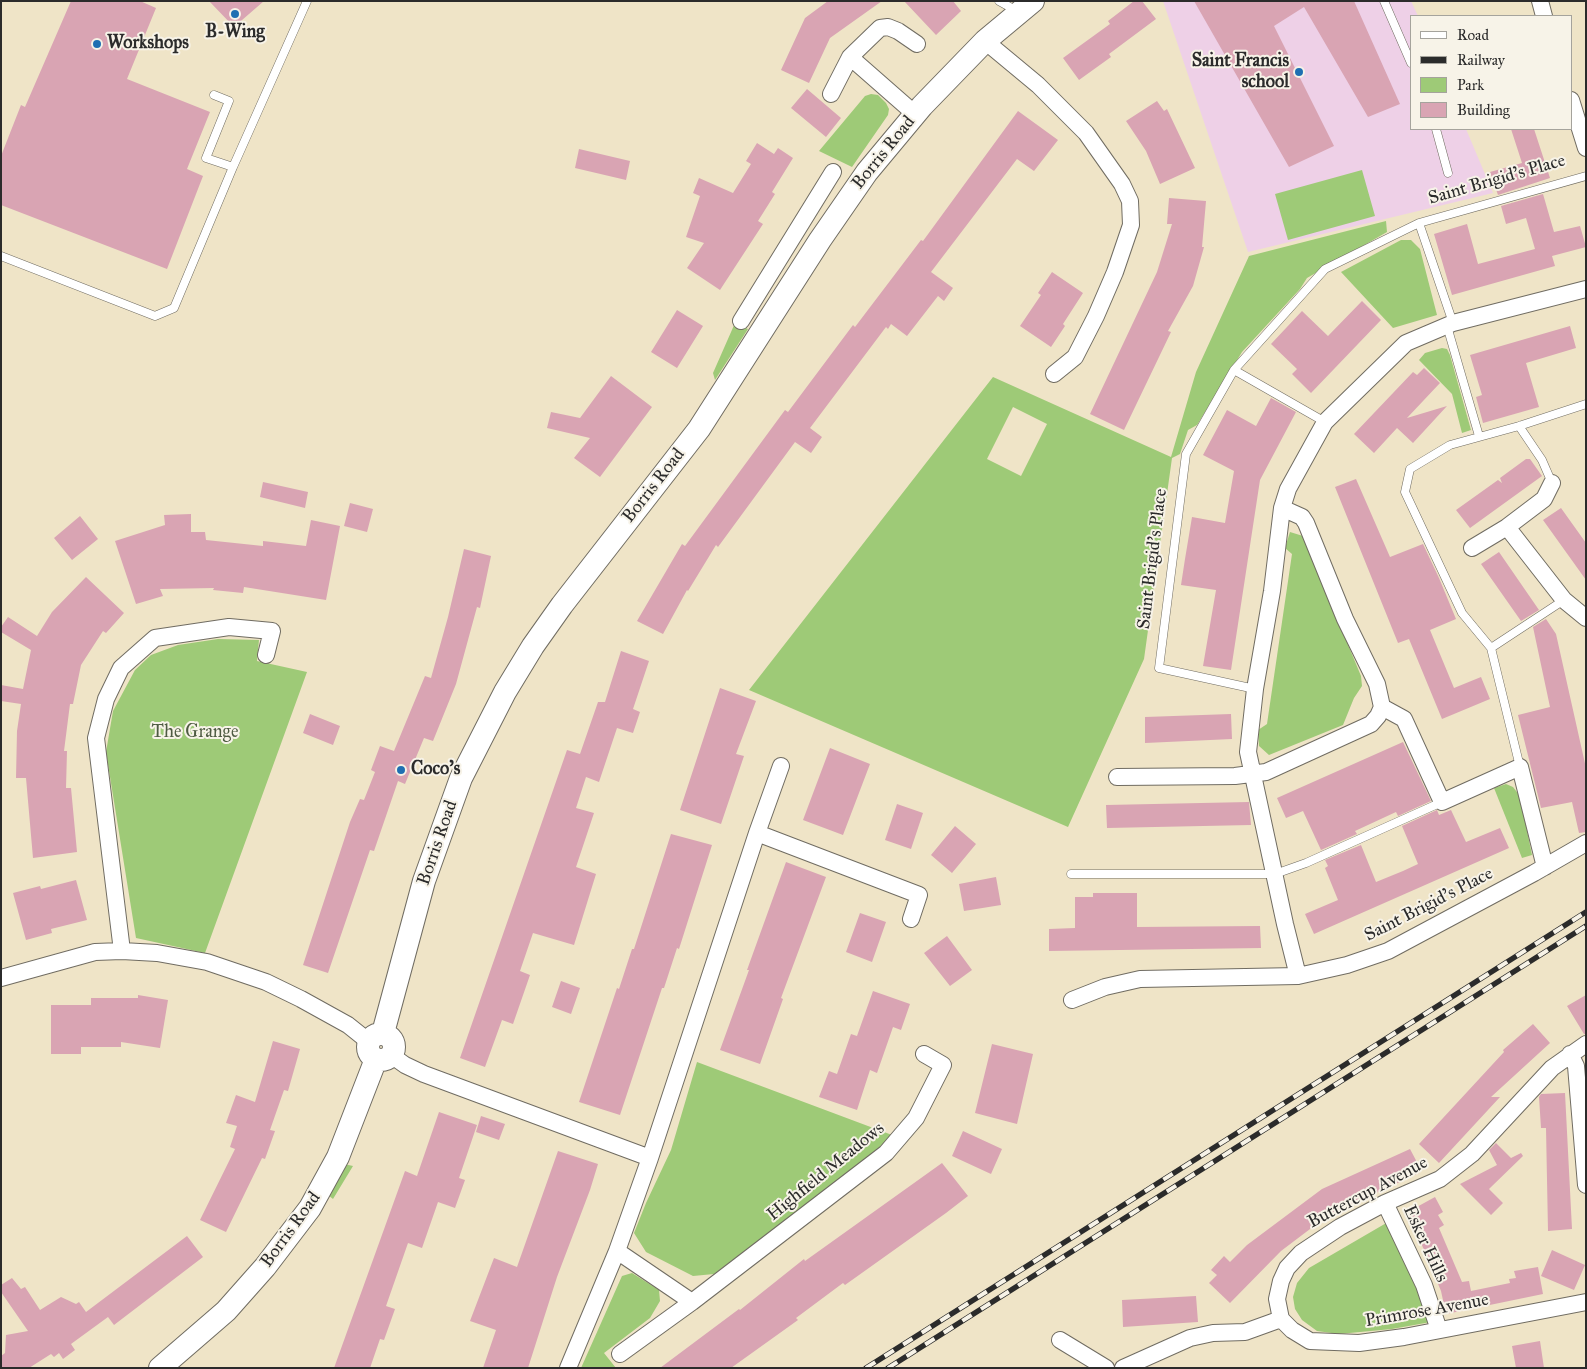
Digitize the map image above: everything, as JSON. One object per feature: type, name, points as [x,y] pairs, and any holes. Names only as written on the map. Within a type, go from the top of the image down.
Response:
[{"type":"street","points":[[1540,1],[1544,15]]},
{"type":"street","name":"Borris Road","points":[[167,1366],[226,1311],[265,1267],[310,1208],[338,1157],[380,1047],[424,881],[461,778],[505,692],[533,646],[562,605],[698,428],[866,172],[915,114],[986,42],[1026,7]]},
{"type":"street","points":[[831,94],[850,56],[880,28],[888,27],[898,31],[917,44]]},
{"type":"street","points":[[986,42],[1038,85],[1086,133],[1117,176],[1130,201],[1130,224],[1115,272],[1096,316],[1075,357],[1054,374]]},
{"type":"street","points":[[850,56],[915,114]]},
{"type":"street","points":[[1572,103],[1586,148]]},
{"type":"street","points":[[740,321],[833,172]]},
{"type":"street","points":[[788,244],[809,258]]},
{"type":"street","points":[[1298,976],[1248,752],[1255,689],[1272,591],[1282,508],[1288,489],[1325,422],[1406,342],[1450,325],[1586,289]]},
{"type":"street","points":[[1472,548],[1507,527],[1544,499],[1552,483]]},
{"type":"street","points":[[1117,777],[1235,776],[1266,772],[1371,724],[1382,707],[1377,684],[1345,618],[1306,523],[1302,517],[1282,508]]},
{"type":"street","points":[[1507,527],[1564,600],[1586,618]]},
{"type":"street","points":[[122,951],[96,738],[106,699],[121,668],[155,638],[229,627],[272,631],[266,655]]},
{"type":"street","points":[[1382,707],[1404,719],[1442,802],[1520,767],[1545,867]]},
{"type":"street","points":[[568,1368],[617,1251],[650,1158],[757,833],[782,766]]},
{"type":"street","points":[[757,833],[919,895],[911,919]]},
{"type":"street","name":"Saint Brigid's Place","points":[[1072,1000],[1105,987],[1140,979],[1298,976],[1347,965],[1388,951],[1586,843]]},
{"type":"street","points":[[1,978],[95,952],[157,953],[207,962],[266,982],[322,1010],[405,1065],[424,1074],[650,1158]]},
{"type":"street","name":"Buttercup Avenue","points":[[1281,1319],[1277,1299],[1281,1281],[1293,1262],[1313,1244],[1385,1203],[1440,1179],[1472,1154],[1552,1068],[1586,1044]]},
{"type":"street","name":"Highfield Meadows","points":[[620,1354],[692,1302],[886,1153],[916,1118],[943,1065],[924,1054]]},
{"type":"street","points":[[1570,1054],[1576,1066],[1586,1185]]},
{"type":"street","name":"Esker Hills","points":[[1385,1203],[1424,1285],[1439,1330]]},
{"type":"street","points":[[617,1251],[692,1302]]},
{"type":"street","name":"Primrose Avenue","points":[[1281,1319],[1301,1337],[1321,1343],[1359,1343],[1586,1302]]},
{"type":"street","points":[[1123,1368],[1190,1338],[1213,1333],[1245,1332],[1281,1319]]},
{"type":"street","points":[[1060,1340],[1106,1368]]},
{"type":"lane","points":[[1,256],[155,316],[174,308],[233,167],[307,1]]},
{"type":"lane","points":[[999,1],[1026,7]]},
{"type":"lane","points":[[1384,1],[1410,60]]},
{"type":"lane","points":[[214,95],[229,102],[206,158],[233,167]]},
{"type":"lane","points":[[1436,130],[1448,173]]},
{"type":"lane","name":"Saint Brigid's Place","points":[[1255,689],[1159,668],[1186,454],[1234,370],[1325,269],[1419,223],[1586,176]]},
{"type":"lane","name":"Saint Brigid's Place","points":[[1419,223],[1450,325],[1479,436]]},
{"type":"lane","points":[[1234,370],[1325,422]]},
{"type":"lane","points":[[1520,767],[1491,648],[1462,613],[1405,492],[1410,469],[1450,445],[1519,426],[1586,404]]},
{"type":"lane","points":[[1519,426],[1542,460],[1552,483]]},
{"type":"lane","points":[[1491,648],[1564,600]]},
{"type":"lane","points":[[1071,874],[1274,874],[1306,863],[1442,802]]},
{"type":"shaded area","name":"Saint Francis school","points":[[1163,1],[1411,1],[1418,15],[1410,15],[1410,130],[1466,130],[1493,193],[1248,252]]},
{"type":"green space","points":[[871,94],[878,95],[886,103],[889,109],[888,115],[852,167],[819,151],[865,96]]},
{"type":"green space","points":[[1362,170],[1375,216],[1288,240],[1275,194]]},
{"type":"green space","points":[[1386,221],[1387,232],[1307,278],[1300,289],[1242,352],[1197,425],[1188,430],[1180,454],[1172,458],[1144,659],[1068,827],[749,690],[993,377],[1171,457],[1196,372],[1249,256]],"holes":[[[1013,407],[1047,424],[1021,476],[987,459]]]},
{"type":"green space","points":[[1401,240],[1411,240],[1420,249],[1437,315],[1393,328],[1341,272]]},
{"type":"green space","points":[[735,323],[748,329],[715,380],[713,373]]},
{"type":"green space","points":[[1442,348],[1447,349],[1450,355],[1471,430],[1462,433],[1452,394],[1419,360],[1425,353]]},
{"type":"green space","points":[[1290,532],[1303,536],[1361,676],[1362,686],[1354,698],[1343,725],[1269,755],[1259,746],[1258,730],[1267,724],[1292,554],[1285,548]]},
{"type":"green space","name":"The Grange","points":[[218,639],[259,640],[257,661],[307,672],[205,953],[136,938],[106,752],[113,711],[135,670],[151,655],[178,645]]},
{"type":"green space","points":[[1506,784],[1513,787],[1520,796],[1532,855],[1522,858],[1494,788]]},
{"type":"green space","points":[[697,1062],[892,1135],[864,1162],[714,1274],[693,1276],[646,1252],[634,1233],[671,1150]]},
{"type":"green space","points":[[344,1164],[353,1166],[333,1199],[328,1195]]},
{"type":"green space","points":[[1388,1222],[1431,1322],[1392,1329],[1339,1334],[1317,1331],[1302,1320],[1295,1309],[1293,1297],[1297,1283],[1309,1268]]},
{"type":"green space","points":[[632,1273],[659,1290],[660,1301],[650,1318],[604,1353],[616,1368],[581,1368],[622,1276]]},
{"type":"building","points":[[71,1],[140,1],[156,8],[127,79],[210,112],[187,169],[203,176],[167,269],[1,205],[1,156],[21,105],[25,107]]},
{"type":"building","name":"B-Wing","points":[[209,1],[264,1],[234,27]]},
{"type":"building","points":[[828,1],[882,1],[830,38],[809,83],[781,70],[805,18]]},
{"type":"building","points":[[904,1],[953,1],[961,11],[936,35]]},
{"type":"building","points":[[1134,1],[1142,1],[1156,19],[1109,54],[1111,57],[1079,80],[1063,58],[1110,24],[1108,21]]},
{"type":"building","points":[[1194,1],[1354,1],[1400,104],[1368,117],[1304,7],[1274,26],[1334,146],[1289,167]]},
{"type":"building","points":[[807,89],[841,118],[826,137],[791,108]]},
{"type":"building","points":[[1157,101],[1164,111],[1167,109],[1195,168],[1160,184],[1146,151],[1126,121]]},
{"type":"building","points":[[1018,111],[1058,140],[1034,171],[1017,159],[931,272],[953,288],[944,301],[938,296],[907,336],[891,324],[888,329],[886,327],[810,428],[822,437],[811,453],[795,442],[718,547],[716,545],[687,590],[663,634],[637,621],[682,544],[685,546],[785,410],[788,412],[853,325],[855,327],[921,240],[923,241]]},
{"type":"building","points":[[1511,130],[1534,130],[1550,178],[1498,195],[1490,172],[1522,163]]},
{"type":"building","points":[[757,143],[774,154],[778,148],[793,158],[772,192],[775,194],[758,221],[763,224],[720,290],[687,268],[704,243],[686,237],[700,196],[693,193],[699,178],[733,193],[751,164],[746,161]]},
{"type":"building","points":[[579,149],[630,161],[626,180],[575,168]]},
{"type":"building","points":[[1543,194],[1554,232],[1580,226],[1586,247],[1552,256],[1555,266],[1452,295],[1434,234],[1467,224],[1478,264],[1535,249],[1526,218],[1506,224],[1501,206]]},
{"type":"building","points":[[1169,198],[1206,201],[1202,247],[1204,247],[1193,286],[1168,331],[1171,332],[1124,430],[1090,414],[1157,272],[1172,224],[1167,224]]},
{"type":"building","points":[[1052,272],[1083,293],[1051,347],[1020,326],[1041,295],[1038,293]]},
{"type":"building","points":[[1362,301],[1381,320],[1311,393],[1292,374],[1297,369],[1271,344],[1302,311],[1328,336]]},
{"type":"building","points":[[677,310],[703,326],[677,368],[651,352]]},
{"type":"building","points":[[1570,326],[1576,348],[1526,363],[1539,407],[1483,423],[1476,397],[1482,395],[1470,355]]},
{"type":"building","points":[[1424,368],[1440,383],[1407,418],[1447,406],[1413,443],[1397,428],[1374,453],[1354,434],[1413,372],[1417,375]]},
{"type":"building","points":[[611,376],[652,407],[600,477],[574,458],[590,438],[547,428],[551,412],[580,418]]},
{"type":"building","points":[[1271,398],[1296,412],[1260,480],[1231,670],[1203,666],[1216,590],[1181,585],[1185,559],[1192,517],[1225,523],[1234,471],[1203,455],[1227,410],[1256,426]]},
{"type":"building","points":[[1526,459],[1530,459],[1542,476],[1470,528],[1456,510],[1498,480],[1502,483],[1500,478]]},
{"type":"building","points":[[1356,479],[1390,557],[1423,544],[1439,578],[1456,619],[1430,630],[1454,688],[1481,677],[1490,699],[1442,719],[1409,639],[1398,643],[1335,487]]},
{"type":"building","points":[[263,482],[308,492],[305,508],[260,497]]},
{"type":"building","points":[[350,503],[373,509],[367,532],[344,526]]},
{"type":"building","points":[[1561,508],[1586,543],[1586,580],[1543,520]]},
{"type":"building","points":[[191,514],[191,532],[205,532],[206,540],[263,546],[263,541],[306,546],[311,520],[340,526],[326,600],[244,587],[243,593],[213,590],[214,588],[160,589],[163,596],[136,604],[115,541],[165,525],[164,515]]},
{"type":"building","points":[[80,516],[98,539],[72,560],[54,538]]},
{"type":"building","points":[[464,549],[491,556],[480,608],[477,607],[456,684],[433,741],[424,738],[405,784],[398,781],[374,851],[370,850],[328,973],[303,965],[350,822],[360,799],[364,800],[375,772],[371,770],[380,746],[394,751],[425,676],[431,678]]},
{"type":"building","points":[[1499,552],[1539,610],[1521,621],[1481,564]]},
{"type":"building","points":[[86,577],[124,613],[106,633],[103,631],[81,665],[73,704],[70,704],[64,751],[67,751],[66,788],[71,788],[77,852],[33,858],[26,778],[16,778],[17,731],[21,704],[1,701],[1,685],[23,689],[31,650],[1,632],[1,627],[8,617],[37,636],[52,612]]},
{"type":"building","points":[[1546,619],[1556,634],[1586,768],[1586,832],[1579,833],[1572,802],[1541,808],[1518,715],[1550,707],[1533,627]]},
{"type":"building","points":[[621,651],[649,661],[633,709],[640,712],[633,733],[617,728],[599,782],[586,777],[576,808],[594,813],[576,867],[596,874],[574,945],[533,933],[520,971],[530,975],[513,1024],[502,1020],[485,1067],[460,1058],[567,750],[580,754],[598,702],[605,702]]},
{"type":"building","points":[[720,688],[756,701],[736,754],[744,756],[721,824],[680,810]]},
{"type":"building","points":[[310,714],[340,726],[333,745],[303,733]]},
{"type":"building","points":[[1231,714],[1232,739],[1145,743],[1145,717]]},
{"type":"building","points":[[1403,742],[1431,801],[1398,816],[1396,812],[1355,831],[1357,834],[1321,850],[1303,811],[1286,818],[1277,798]]},
{"type":"building","points":[[830,748],[870,764],[843,835],[803,820]]},
{"type":"building","points":[[1249,802],[1251,825],[1107,828],[1106,805]]},
{"type":"building","points":[[897,804],[923,813],[911,849],[885,840]]},
{"type":"building","points":[[1437,810],[1439,815],[1451,810],[1466,842],[1500,828],[1509,848],[1314,934],[1305,914],[1338,900],[1325,868],[1328,866],[1325,860],[1361,845],[1376,882],[1403,871],[1418,864],[1402,826]]},
{"type":"building","points":[[955,826],[976,844],[952,873],[931,855]]},
{"type":"building","points":[[671,834],[712,845],[679,949],[677,948],[664,988],[662,988],[620,1115],[579,1102],[617,988],[619,989],[632,949],[634,949]]},
{"type":"building","points":[[786,862],[826,877],[781,998],[783,999],[760,1064],[720,1050]]},
{"type":"building","points":[[996,877],[1001,905],[964,911],[959,884]]},
{"type":"building","points":[[76,880],[87,920],[51,929],[52,933],[26,940],[13,893],[40,886],[41,889]]},
{"type":"building","points":[[1093,893],[1137,893],[1137,927],[1260,926],[1261,948],[1049,951],[1049,929],[1075,928],[1075,897],[1093,897]]},
{"type":"building","points":[[860,913],[886,922],[872,962],[846,952]]},
{"type":"building","points":[[947,936],[972,970],[950,986],[924,953]]},
{"type":"building","points":[[561,981],[580,988],[571,1014],[552,1007]]},
{"type":"building","points":[[873,991],[910,1004],[901,1030],[893,1027],[877,1073],[870,1070],[857,1110],[819,1097],[829,1071],[837,1074],[851,1034],[857,1036]]},
{"type":"building","points":[[138,995],[168,1000],[160,1048],[121,1042],[121,1047],[81,1047],[81,1054],[51,1054],[51,1005],[91,1005],[91,998],[138,998]]},
{"type":"building","points":[[1586,995],[1586,1034],[1584,1034],[1567,1006]]},
{"type":"building","points":[[1533,1024],[1550,1043],[1491,1097],[1500,1097],[1439,1163],[1419,1144],[1504,1052],[1503,1050]]},
{"type":"building","points":[[273,1041],[300,1049],[288,1091],[284,1090],[270,1130],[275,1131],[265,1159],[262,1158],[226,1232],[200,1220],[235,1149],[230,1147],[237,1126],[226,1123],[236,1095],[255,1102]]},
{"type":"building","points":[[992,1044],[1033,1054],[1017,1124],[975,1113]]},
{"type":"building","points":[[1565,1093],[1572,1229],[1548,1231],[1546,1128],[1541,1128],[1539,1097],[1541,1094]]},
{"type":"building","points":[[439,1112],[477,1125],[459,1178],[465,1180],[455,1208],[438,1202],[422,1248],[408,1243],[386,1306],[395,1309],[384,1340],[380,1339],[370,1368],[334,1368],[405,1171],[417,1176]]},
{"type":"building","points":[[481,1116],[505,1124],[499,1140],[476,1132]]},
{"type":"building","points":[[963,1131],[1002,1149],[991,1174],[952,1156]]},
{"type":"building","points":[[1496,1143],[1511,1158],[1521,1153],[1523,1156],[1489,1189],[1503,1203],[1491,1215],[1460,1184],[1497,1165],[1489,1150]]},
{"type":"building","points":[[1410,1149],[1419,1166],[1419,1173],[1316,1221],[1318,1223],[1281,1251],[1230,1303],[1209,1283],[1217,1275],[1211,1270],[1224,1256],[1230,1262],[1247,1245],[1322,1189]]},
{"type":"building","points":[[558,1151],[598,1164],[590,1190],[557,1277],[528,1368],[483,1368],[496,1330],[470,1321],[494,1258],[517,1267]]},
{"type":"building","points":[[942,1163],[968,1196],[946,1213],[845,1285],[843,1283],[796,1318],[798,1320],[731,1368],[660,1368],[740,1310],[804,1259],[805,1261]]},
{"type":"building","points":[[1435,1197],[1443,1212],[1438,1215],[1444,1225],[1439,1228],[1462,1282],[1469,1281],[1471,1291],[1510,1283],[1509,1279],[1516,1278],[1514,1271],[1538,1267],[1543,1294],[1446,1314],[1441,1291],[1419,1238],[1404,1214]]},
{"type":"building","points":[[187,1236],[203,1257],[114,1325],[108,1317],[71,1344],[75,1350],[63,1359],[59,1353],[54,1357],[51,1354],[29,1368],[1,1368],[1,1356],[5,1353],[6,1335],[28,1331],[1,1292],[1,1285],[12,1278],[21,1289],[25,1287],[40,1310],[61,1297],[76,1304],[79,1302],[86,1312]]},
{"type":"building","points":[[1552,1250],[1585,1265],[1574,1290],[1541,1276]]},
{"type":"building","points":[[1196,1296],[1198,1322],[1123,1327],[1122,1300]]},
{"type":"building","points":[[1540,1341],[1544,1368],[1516,1368],[1512,1346]]},
{"type":"railway","points":[[866,1368],[1586,912]]},
{"type":"railway","points":[[888,1368],[1586,926]]},
{"type":"place","name":"B-Wing","points":[[235,14]]},
{"type":"place","name":"Workshops","points":[[97,44]]},
{"type":"place","name":"Saint Francis school","points":[[1299,72]]},
{"type":"place","name":"Coco's","points":[[401,770]]}]
